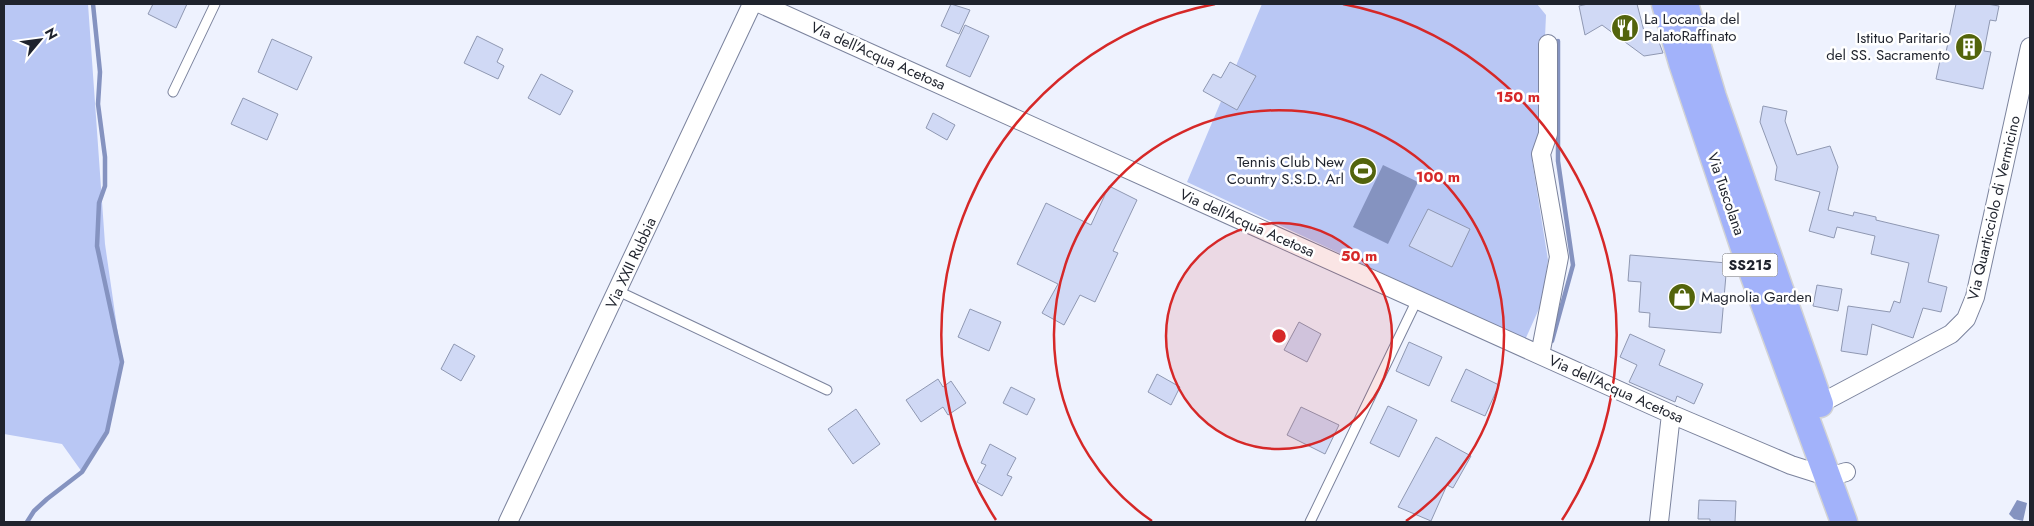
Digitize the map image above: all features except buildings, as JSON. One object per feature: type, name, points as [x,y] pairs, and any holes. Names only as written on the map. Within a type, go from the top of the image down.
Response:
[{"type":"main road","name":"Via Tuscolana","points":[[1665,4],[1685,72],[1748,260],[1813,408]]},
{"type":"main road","name":"Via Tuscolana","points":[[1685,4],[1813,408],[1837,475],[1862,522]]},
{"type":"main road","name":"Via Tuscolana","points":[[1837,475],[1844,522]]},
{"type":"street","name":"Via XXII Rubbia","points":[[508,522],[752,4]]},
{"type":"street","name":"Via dell'Acqua Acetosa","points":[[761,4],[1671,414],[1791,465],[1837,475]]},
{"type":"street","points":[[1540,355],[1559,257],[1541,154],[1548,134],[1548,44]]},
{"type":"street","name":"Via Quarticciolo di Vermicino","points":[[1813,408],[1945,338],[1966,320],[1975,297],[2030,47]]},
{"type":"street","points":[[1659,522],[1671,414]]},
{"type":"lane","points":[[173,92],[215,4]]},
{"type":"lane","points":[[618,291],[827,390]]},
{"type":"lane","points":[[1310,522],[1417,300]]},
{"type":"shaded area","points":[[4,4],[88,4],[105,244],[122,362],[107,432],[82,472],[62,444],[4,434]]},
{"type":"shaded area","name":"Tennis Club New Country S.S.D. Arl","points":[[1262,4],[1537,4],[1546,15],[1541,127],[1532,160],[1548,260],[1542,302],[1525,340],[1187,182]]},
{"type":"shaded area","points":[[1383,165],[1418,182],[1388,244],[1353,227]]},
{"type":"shaded area","points":[[2017,500],[2027,503],[2023,521],[2014,519],[2009,514]]},
{"type":"waterway","points":[[27,522],[34,511],[47,499],[82,472],[107,432],[122,362],[97,246],[99,203],[105,186],[105,157],[98,104],[100,72],[93,4]]},
{"type":"waterway","points":[[1552,341],[1573,265],[1558,161],[1558,41]]},
{"type":"place","name":"La Locanda del PalatoRaffinato","points":[[1625,28]]},
{"type":"place","name":"Istituo Paritario del SS. Sacramento","points":[[1969,47]]},
{"type":"place","name":"Tennis Club New Country S.S.D. Arl","points":[[1363,171]]},
{"type":"place","name":"Magnolia Garden","points":[[1682,297]]}]
